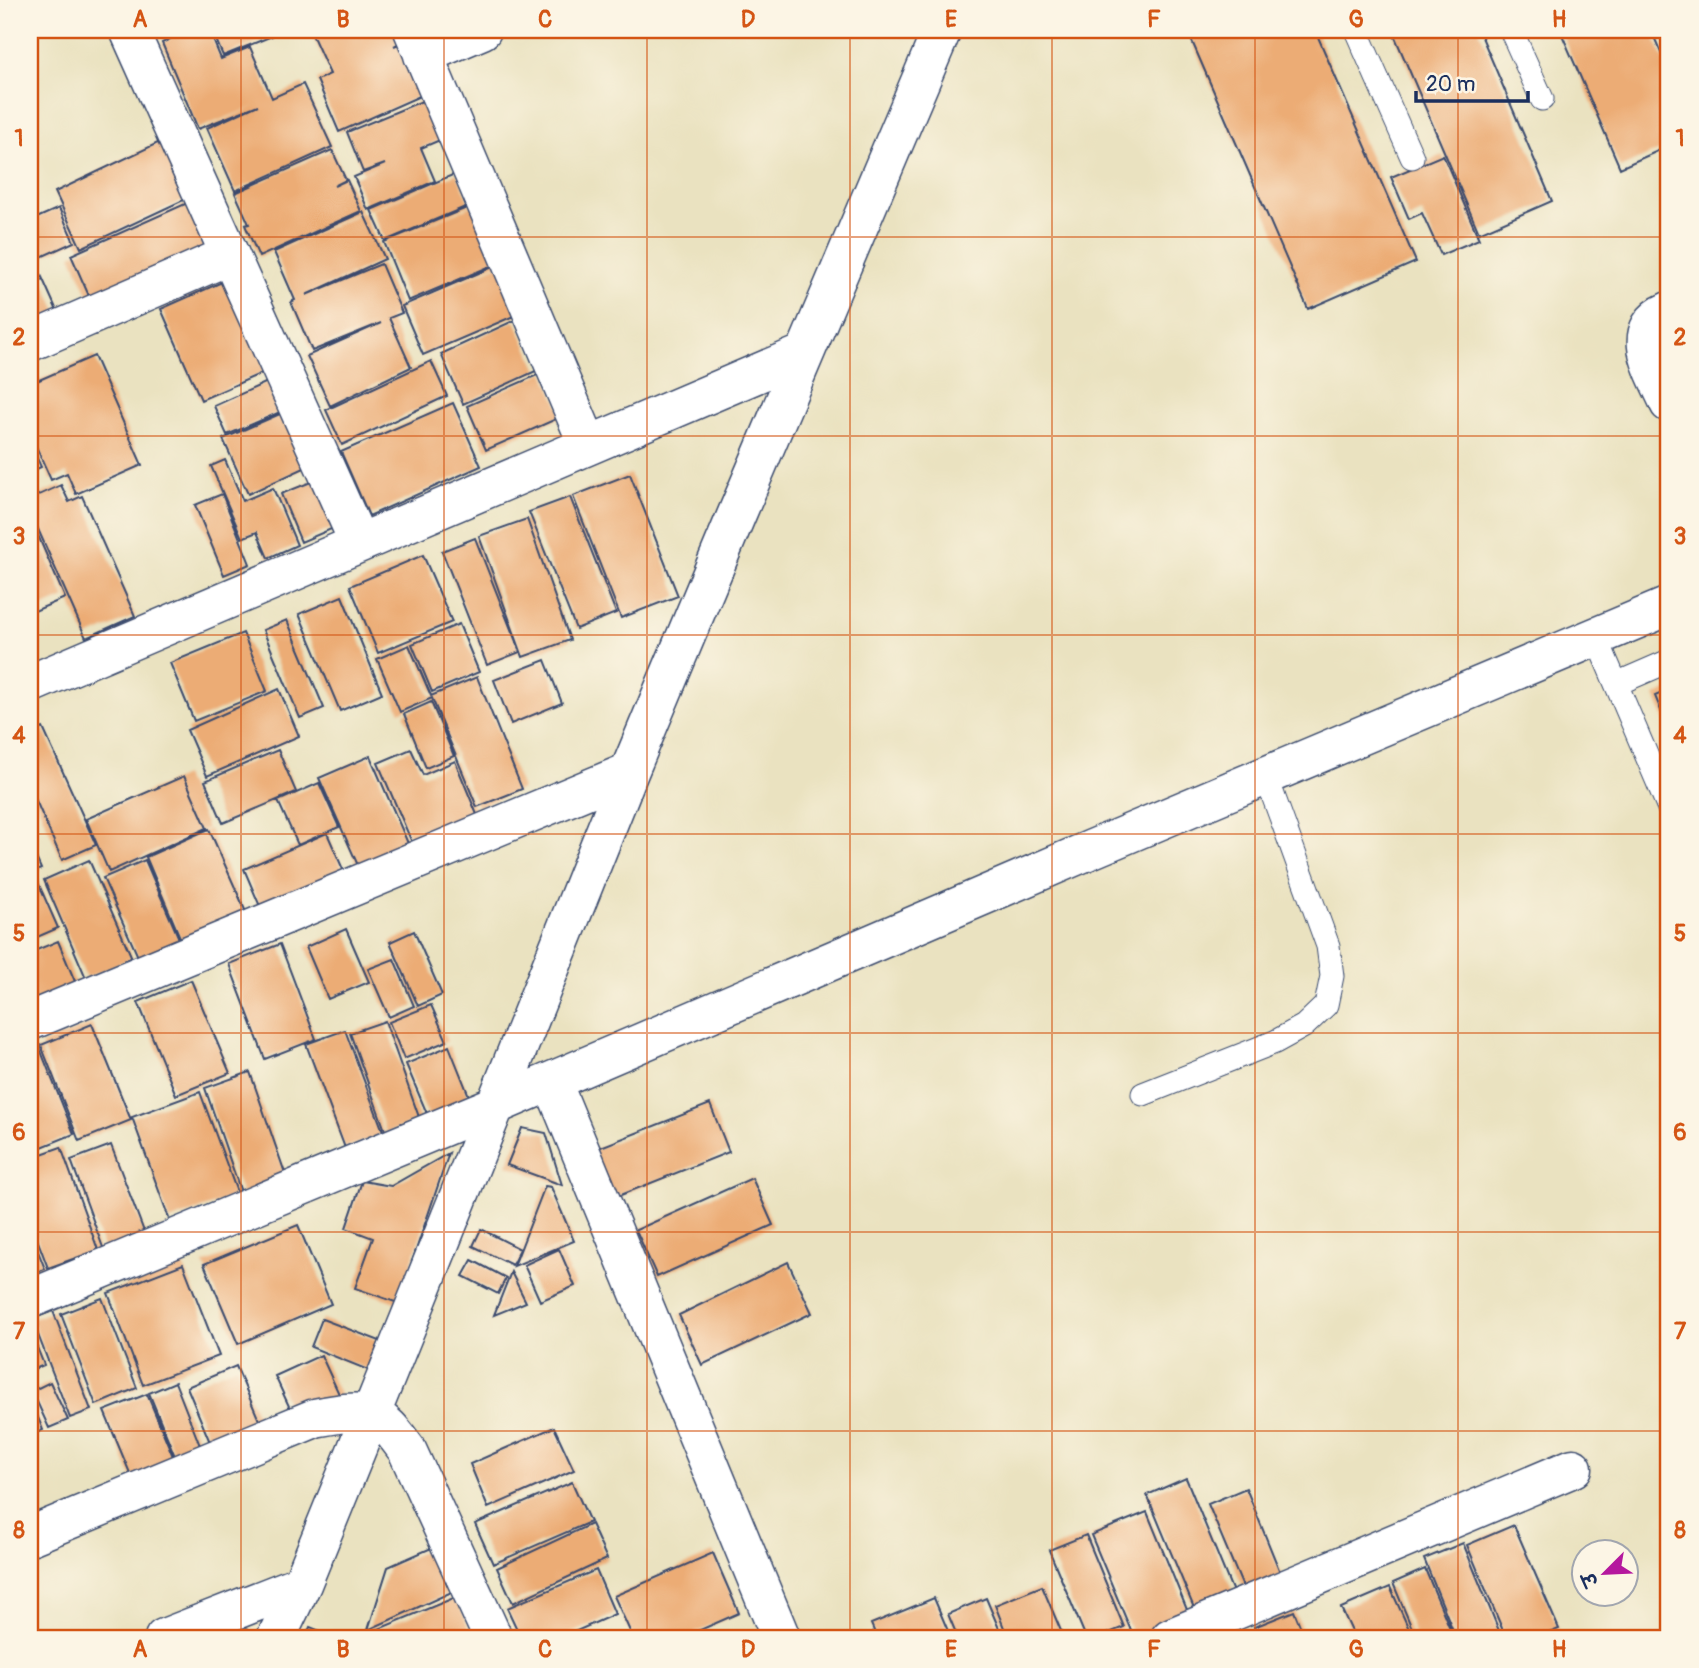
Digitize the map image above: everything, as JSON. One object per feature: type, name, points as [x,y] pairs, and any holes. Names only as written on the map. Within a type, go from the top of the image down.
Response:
[{"type":"street","points":[[129,30],[359,543]]},
{"type":"street","points":[[482,30],[418,42],[588,445]]},
{"type":"street","points":[[276,1638],[302,1584],[629,772],[942,30]]},
{"type":"street","points":[[30,342],[230,255]]},
{"type":"street","points":[[1669,311],[1656,317],[1646,336],[1648,354],[1669,403]]},
{"type":"street","points":[[30,684],[805,353]]},
{"type":"street","points":[[30,1300],[552,1082],[1669,606]]},
{"type":"street","points":[[30,1021],[629,772]]},
{"type":"street","points":[[552,1082],[781,1638]]},
{"type":"street","points":[[30,1536],[315,1418],[339,1413],[370,1414],[392,1429],[407,1450],[493,1638]]},
{"type":"street","points":[[1170,1638],[1573,1468]]},
{"type":"street","points":[[164,1638],[302,1584]]},
{"type":"lane","points":[[1356,30],[1412,157]]},
{"type":"lane","points":[[1511,30],[1542,99]]},
{"type":"lane","points":[[1596,637],[1669,808]]},
{"type":"lane","points":[[1616,684],[1669,661]]},
{"type":"lane","points":[[1143,1094],[1275,1042],[1304,1026],[1326,1004],[1332,976],[1328,946],[1266,776]]},
{"type":"building","points":[[166,30],[209,30],[221,59],[250,47],[272,98],[303,84],[332,147],[235,191],[207,128],[258,105],[198,129],[162,43],[170,39]]},
{"type":"building","points":[[212,30],[269,30],[272,36],[223,56]]},
{"type":"building","points":[[310,30],[397,30],[402,42],[394,46],[406,41],[429,92],[339,132],[317,80],[330,74]]},
{"type":"building","points":[[1211,30],[1315,30],[1416,262],[1308,309],[1191,39]]},
{"type":"building","points":[[1392,30],[1479,30],[1552,201],[1479,233]]},
{"type":"building","points":[[1560,30],[1651,30],[1669,71],[1669,146],[1620,168]]},
{"type":"building","points":[[427,99],[454,134],[421,148],[435,181],[368,210],[354,177],[385,164],[363,172],[347,132]]},
{"type":"building","points":[[164,140],[190,197],[81,248],[55,192]]},
{"type":"building","points":[[332,150],[346,180],[334,186],[347,180],[361,211],[259,257],[245,225],[249,224],[235,193]]},
{"type":"building","points":[[1443,155],[1479,239],[1441,255],[1422,213],[1409,219],[1391,177]]},
{"type":"building","points":[[457,173],[470,205],[385,241],[371,210]]},
{"type":"building","points":[[194,200],[219,257],[96,312],[71,255]]},
{"type":"building","points":[[474,205],[498,263],[408,301],[384,242]]},
{"type":"building","points":[[59,208],[74,242],[30,262],[30,221]]},
{"type":"building","points":[[363,212],[385,259],[306,295],[381,264],[402,313],[389,318],[411,367],[330,406],[307,356],[381,323],[312,351],[291,302],[295,300],[274,252]]},
{"type":"building","points":[[502,263],[523,312],[423,355],[402,306]]},
{"type":"building","points":[[37,266],[62,322],[30,336],[30,269]]},
{"type":"building","points":[[231,278],[271,369],[201,400],[161,309]]},
{"type":"building","points":[[515,320],[538,370],[463,404],[441,354]]},
{"type":"building","points":[[94,356],[142,465],[76,494],[67,473],[51,480],[30,433],[30,384]]},
{"type":"building","points":[[431,361],[447,396],[342,445],[326,410]]},
{"type":"building","points":[[544,372],[563,416],[486,450],[467,406]]},
{"type":"building","points":[[274,379],[287,409],[227,435],[214,406]]},
{"type":"building","points":[[453,403],[481,466],[369,516],[341,452]]},
{"type":"building","points":[[289,410],[313,464],[248,494],[223,439]]},
{"type":"building","points":[[30,443],[41,467],[30,472]]},
{"type":"building","points":[[225,460],[243,501],[273,488],[297,545],[268,558],[257,532],[242,538],[211,466]]},
{"type":"building","points":[[630,474],[678,596],[621,618],[573,496]]},
{"type":"building","points":[[316,480],[336,527],[301,542],[281,494]]},
{"type":"building","points":[[61,485],[69,502],[82,496],[135,616],[86,638],[30,511],[30,499]]},
{"type":"building","points":[[222,494],[250,564],[224,575],[195,505]]},
{"type":"building","points":[[570,497],[616,613],[576,629],[529,512]]},
{"type":"building","points":[[30,517],[65,598],[30,613]]},
{"type":"building","points":[[527,519],[570,640],[523,657],[479,536]]},
{"type":"building","points":[[475,538],[520,652],[487,665],[442,551]]},
{"type":"building","points":[[423,555],[452,622],[378,653],[350,586]]},
{"type":"building","points":[[342,596],[382,693],[340,711],[299,614]]},
{"type":"building","points":[[287,620],[324,708],[300,718],[263,630]]},
{"type":"building","points":[[459,624],[479,672],[432,692],[412,644]]},
{"type":"building","points":[[243,633],[267,691],[194,721],[170,663]]},
{"type":"building","points":[[409,645],[431,696],[477,677],[522,789],[477,807],[432,698],[400,712],[377,659]]},
{"type":"building","points":[[545,660],[562,703],[511,724],[494,680]]},
{"type":"building","points":[[279,689],[299,736],[207,776],[187,730]]},
{"type":"building","points":[[1669,690],[1669,730],[1655,696]]},
{"type":"building","points":[[431,702],[454,756],[426,768],[404,714]]},
{"type":"building","points":[[43,728],[96,845],[62,860],[30,787],[30,734]]},
{"type":"building","points":[[411,749],[423,775],[455,761],[478,817],[413,845],[378,763]]},
{"type":"building","points":[[278,750],[296,792],[223,823],[205,781]]},
{"type":"building","points":[[370,756],[410,848],[360,870],[319,778]]},
{"type":"building","points":[[184,776],[207,828],[109,872],[86,819]]},
{"type":"building","points":[[319,783],[339,827],[298,845],[278,801]]},
{"type":"building","points":[[209,829],[249,919],[184,947],[146,857]]},
{"type":"building","points":[[327,833],[349,883],[265,918],[244,869]]},
{"type":"building","points":[[30,844],[41,869],[30,874]]},
{"type":"building","points":[[89,860],[132,958],[86,978],[44,880]]},
{"type":"building","points":[[145,860],[180,941],[139,959],[103,878]]},
{"type":"building","points":[[36,878],[58,928],[35,938],[30,931],[30,881]]},
{"type":"building","points":[[346,929],[369,982],[328,999],[306,947]]},
{"type":"building","points":[[414,931],[442,995],[418,1006],[390,942]]},
{"type":"building","points":[[58,941],[79,991],[30,1011],[30,947],[32,952]]},
{"type":"building","points":[[280,944],[316,1039],[265,1059],[229,964]]},
{"type":"building","points":[[394,959],[414,1006],[389,1017],[368,969]]},
{"type":"building","points":[[191,980],[230,1073],[176,1095],[138,1002]]},
{"type":"building","points":[[431,1005],[447,1041],[404,1059],[389,1022]]},
{"type":"building","points":[[385,1021],[420,1120],[386,1133],[350,1033]]},
{"type":"building","points":[[92,1024],[131,1120],[79,1141],[41,1045]]},
{"type":"building","points":[[345,1030],[384,1134],[345,1148],[306,1044]]},
{"type":"building","points":[[449,1046],[475,1111],[433,1128],[406,1064]]},
{"type":"building","points":[[40,1049],[74,1134],[32,1151],[30,1053]]},
{"type":"building","points":[[250,1072],[287,1179],[242,1195],[205,1088]]},
{"type":"building","points":[[200,1092],[238,1195],[170,1221],[132,1117]]},
{"type":"building","points":[[710,1104],[729,1152],[611,1199],[593,1150]]},
{"type":"building","points":[[522,1128],[546,1133],[562,1185],[507,1165]]},
{"type":"building","points":[[111,1145],[146,1237],[105,1253],[71,1160]]},
{"type":"building","points":[[61,1147],[98,1250],[48,1268],[30,1220],[30,1158]]},
{"type":"building","points":[[449,1153],[398,1303],[355,1288],[373,1238],[346,1228],[362,1181],[391,1186]]},
{"type":"building","points":[[752,1178],[773,1225],[657,1277],[636,1230]]},
{"type":"building","points":[[545,1186],[551,1187],[574,1241],[514,1266]]},
{"type":"building","points":[[298,1225],[331,1304],[238,1344],[204,1264]]},
{"type":"building","points":[[481,1229],[520,1249],[512,1265],[473,1246]]},
{"type":"building","points":[[30,1231],[45,1269],[30,1275]]},
{"type":"building","points":[[559,1249],[575,1286],[540,1301],[524,1265]]},
{"type":"building","points":[[472,1260],[506,1278],[498,1294],[463,1276]]},
{"type":"building","points":[[788,1262],[812,1313],[702,1365],[679,1315]]},
{"type":"building","points":[[183,1264],[219,1356],[143,1385],[108,1293]]},
{"type":"building","points":[[511,1272],[526,1302],[494,1315]]},
{"type":"building","points":[[102,1298],[137,1388],[96,1405],[61,1314]]},
{"type":"building","points":[[53,1311],[91,1410],[70,1418],[32,1319]]},
{"type":"building","points":[[322,1319],[380,1341],[368,1370],[311,1347]]},
{"type":"building","points":[[30,1330],[44,1365],[30,1371]]},
{"type":"building","points":[[321,1355],[345,1407],[299,1428],[275,1376]]},
{"type":"building","points":[[236,1366],[264,1432],[214,1452],[187,1387]]},
{"type":"building","points":[[50,1382],[68,1420],[49,1428],[32,1391]]},
{"type":"building","points":[[175,1382],[206,1461],[181,1471],[149,1393]]},
{"type":"building","points":[[147,1394],[180,1473],[137,1490],[104,1411]]},
{"type":"building","points":[[30,1398],[43,1430],[30,1436]]},
{"type":"building","points":[[554,1427],[574,1470],[488,1508],[470,1464]]},
{"type":"building","points":[[1186,1478],[1233,1592],[1194,1608],[1147,1495]]},
{"type":"building","points":[[572,1482],[590,1522],[493,1564],[475,1524]]},
{"type":"building","points":[[1246,1488],[1282,1577],[1245,1592],[1208,1504]]},
{"type":"building","points":[[1147,1512],[1192,1622],[1153,1638],[1134,1638],[1091,1535]]},
{"type":"building","points":[[591,1524],[607,1559],[513,1603],[497,1568]]},
{"type":"building","points":[[1514,1525],[1559,1629],[1537,1638],[1506,1638],[1467,1545]]},
{"type":"building","points":[[1086,1535],[1124,1627],[1097,1638],[1086,1638],[1049,1550]]},
{"type":"building","points":[[445,1542],[465,1586],[368,1630],[388,1567]]},
{"type":"building","points":[[1463,1543],[1502,1638],[1456,1638],[1424,1559]]},
{"type":"building","points":[[713,1553],[739,1613],[682,1638],[633,1638],[614,1596]]},
{"type":"building","points":[[1425,1569],[1454,1638],[1416,1638],[1393,1583]]},
{"type":"building","points":[[596,1570],[615,1614],[561,1638],[521,1638],[507,1608]]},
{"type":"building","points":[[1042,1586],[1064,1638],[1008,1638],[995,1605]]},
{"type":"building","points":[[1390,1587],[1413,1638],[1355,1638],[1341,1608]]},
{"type":"building","points":[[456,1597],[473,1638],[371,1638],[369,1633]]},
{"type":"building","points":[[934,1598],[951,1638],[877,1638],[871,1624]]},
{"type":"building","points":[[986,1598],[1003,1638],[958,1638],[948,1614]]},
{"type":"building","points":[[1294,1611],[1305,1638],[1259,1638],[1254,1627]]},
{"type":"building","points":[[310,1627],[337,1638],[305,1638]]}]
